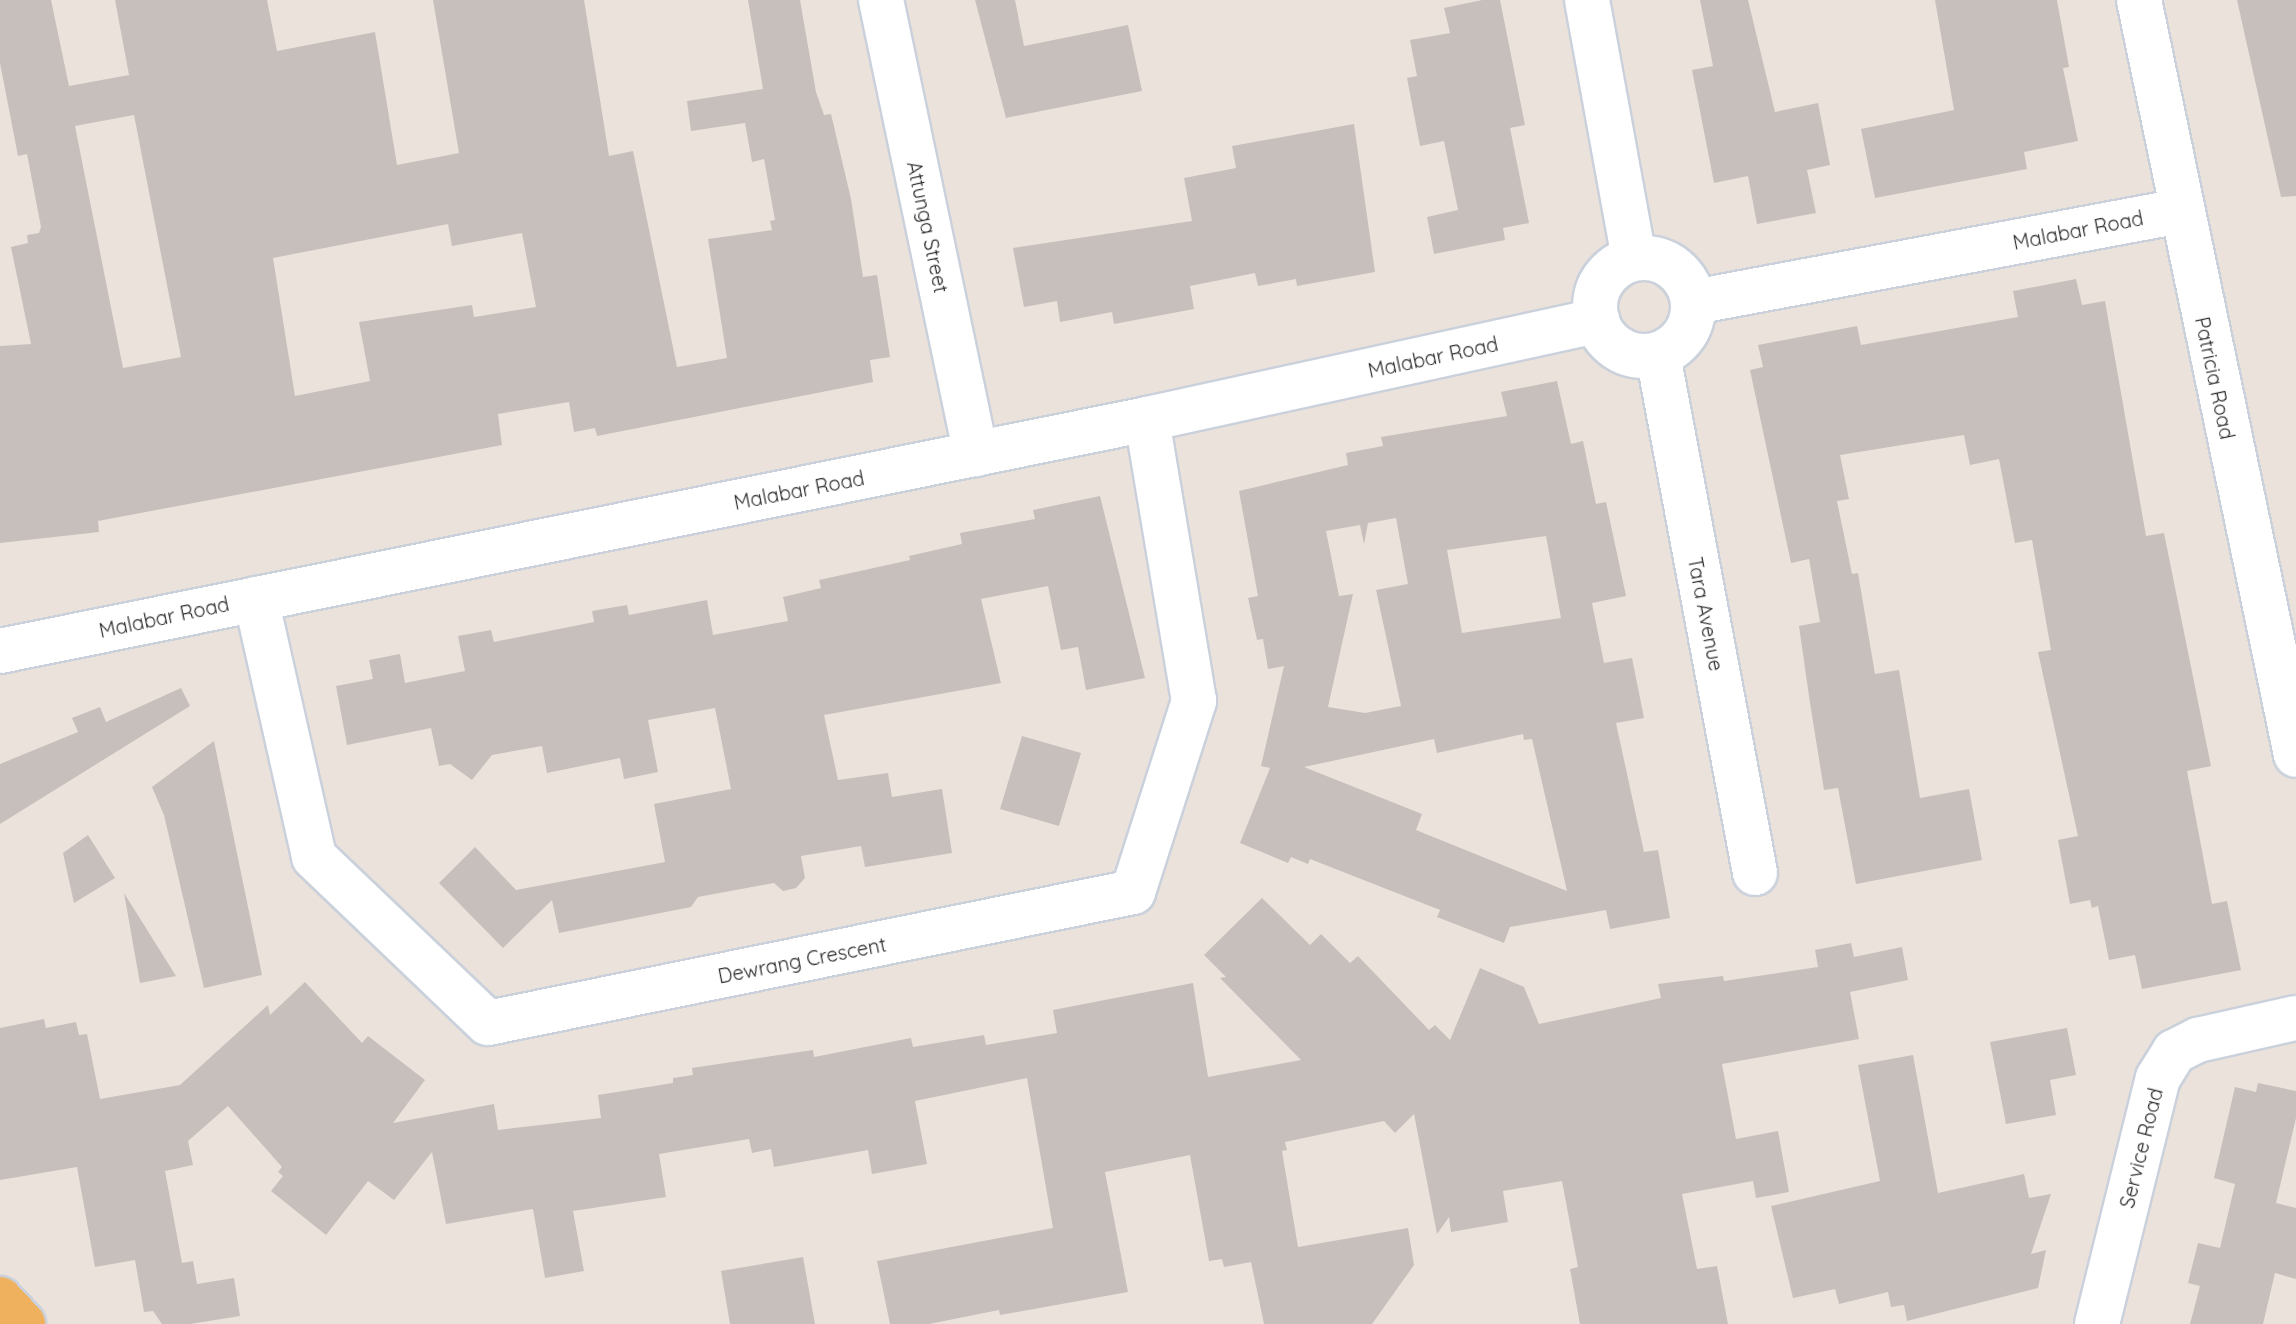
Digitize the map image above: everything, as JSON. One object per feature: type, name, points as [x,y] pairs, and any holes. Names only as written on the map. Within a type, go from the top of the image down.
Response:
[{"type":"main road","points":[[0,1299],[23,1324]]},
{"type":"street","name":"Attunga Street","points":[[881,0],[976,454]]},
{"type":"street","points":[[1587,0],[1634,258]]},
{"type":"street","name":"Patricia Road","points":[[2139,0],[2179,211],[2296,755]]},
{"type":"street","name":"Malabar Road","points":[[1694,302],[2179,211]]},
{"type":"street","points":[[1652,257],[1675,267],[1694,302],[1686,335],[1658,355],[1640,357],[1617,349],[1597,321],[1597,292],[1605,277],[1634,258],[1652,257]]},
{"type":"street","name":"Malabar Road","points":[[0,651],[1147,419],[1597,321]]},
{"type":"street","name":"Tara Avenue","points":[[1658,355],[1755,873]]},
{"type":"street","name":"Dewrang Crescent","points":[[256,599],[314,857],[488,1023],[1133,892],[1194,701],[1147,419]]},
{"type":"street","name":"Service Road","points":[[2097,1324],[2158,1078],[2174,1052],[2198,1040],[2296,1018]]},
{"type":"building","points":[[0,0],[51,0],[69,86],[129,75],[115,0],[267,0],[277,51],[375,32],[397,165],[459,153],[433,0],[584,0],[609,156],[633,151],[677,367],[727,358],[708,239],[772,230],[770,221],[775,220],[764,159],[752,162],[745,123],[691,131],[687,101],[763,89],[748,0],[800,0],[816,92],[824,115],[831,114],[851,199],[863,277],[877,275],[890,357],[870,360],[873,382],[597,436],[595,428],[574,432],[569,402],[498,414],[502,445],[98,521],[99,532],[0,543],[0,346],[31,344],[11,247],[28,243],[27,235],[39,233],[41,227],[27,154],[18,156],[0,63]],"holes":[[[134,115],[181,357],[123,368],[75,126]],[[448,224],[452,246],[522,233],[536,307],[474,317],[472,305],[359,322],[370,381],[295,396],[273,258]]]},
{"type":"building","points":[[975,0],[1015,0],[1024,46],[1128,25],[1142,91],[1006,118]]},
{"type":"building","points":[[1482,0],[1500,0],[1525,125],[1510,128],[1529,223],[1503,228],[1505,240],[1434,254],[1427,217],[1458,210],[1444,141],[1420,146],[1407,78],[1417,76],[1410,40],[1450,33],[1444,8]]},
{"type":"building","points":[[1700,0],[1748,0],[1775,112],[1818,103],[1830,165],[1807,170],[1816,213],[1757,224],[1748,176],[1714,183],[1692,70],[1713,66]]},
{"type":"building","points":[[1935,0],[2057,0],[2069,67],[2063,68],[2078,141],[2024,152],[2027,169],[1875,198],[1861,129],[1954,110]]},
{"type":"building","points":[[2237,0],[2296,0],[2296,196],[2281,197]]},
{"type":"building","points":[[1354,124],[1375,272],[1297,286],[1296,279],[1258,286],[1255,273],[1190,286],[1194,309],[1114,324],[1112,312],[1060,322],[1057,301],[1024,307],[1013,248],[1192,221],[1184,178],[1236,168],[1232,146]]},
{"type":"building","points":[[2076,279],[2082,305],[2105,301],[2146,536],[2164,533],[2211,766],[2187,771],[2212,904],[2227,901],[2241,970],[2142,989],[2135,955],[2109,960],[2098,906],[2092,908],[2090,900],[2070,904],[2058,840],[2078,836],[2038,652],[2051,650],[2032,540],[2015,543],[1999,459],[1970,465],[1964,435],[1840,455],[1849,499],[1837,501],[1852,574],[1858,573],[1875,674],[1899,670],[1920,798],[1969,789],[1982,860],[1856,884],[1838,788],[1824,790],[1810,703],[1799,626],[1820,622],[1809,559],[1791,563],[1750,370],[1763,367],[1758,345],[1857,326],[1861,345],[2018,317],[2013,291]]},
{"type":"building","points":[[1557,381],[1571,444],[1583,441],[1596,504],[1606,502],[1626,596],[1592,603],[1604,663],[1632,658],[1644,718],[1616,723],[1644,852],[1658,850],[1670,918],[1610,929],[1606,910],[1510,927],[1504,943],[1437,917],[1440,910],[1310,859],[1308,864],[1291,857],[1288,863],[1240,843],[1270,768],[1261,766],[1284,666],[1268,669],[1263,639],[1257,640],[1248,598],[1258,596],[1239,491],[1348,465],[1346,453],[1383,446],[1381,437],[1507,416],[1501,392]],"holes":[[[1396,518],[1408,584],[1376,590],[1401,706],[1365,713],[1328,707],[1353,594],[1339,596],[1326,531],[1360,525],[1364,544],[1368,523]],[[1546,536],[1561,618],[1462,633],[1447,550]],[[1523,734],[1524,740],[1532,739],[1567,891],[1416,830],[1422,814],[1304,767],[1434,739],[1437,753]]]},
{"type":"building","points":[[1100,496],[1145,678],[1086,690],[1078,647],[1061,650],[1048,586],[981,599],[1001,683],[824,715],[838,780],[888,773],[892,797],[942,789],[952,853],[865,867],[861,846],[801,856],[805,878],[796,888],[783,891],[774,883],[698,897],[691,907],[559,933],[552,900],[503,948],[439,883],[475,847],[516,890],[665,862],[654,804],[731,789],[715,708],[648,720],[658,772],[624,779],[620,758],[547,773],[542,746],[492,755],[472,780],[450,764],[439,766],[431,728],[347,745],[336,686],[373,679],[369,660],[400,654],[405,683],[465,671],[458,636],[491,630],[494,642],[594,622],[592,611],[627,605],[629,615],[707,600],[713,635],[788,621],[783,597],[821,588],[819,580],[910,560],[909,556],[962,544],[960,533],[1035,519],[1033,510]]},
{"type":"building","points":[[181,688],[190,706],[0,824],[0,764],[78,732],[72,718],[100,707],[106,722]]},
{"type":"building","points":[[1022,736],[1081,753],[1059,826],[1000,809]]},
{"type":"building","points":[[214,741],[262,975],[204,988],[164,815],[152,787]]},
{"type":"building","points":[[88,835],[115,878],[74,903],[63,853]]},
{"type":"building","points":[[124,893],[176,976],[140,983]]},
{"type":"building","points":[[1262,898],[1310,945],[1321,934],[1350,963],[1358,956],[1429,1030],[1435,1025],[1450,1040],[1480,968],[1524,987],[1539,1024],[1661,998],[1658,984],[1723,976],[1724,981],[1818,967],[1815,950],[1851,943],[1854,957],[1902,947],[1908,980],[1850,992],[1859,1039],[1722,1064],[1736,1139],[1778,1131],[1789,1192],[1756,1198],[1753,1181],[1682,1194],[1697,1269],[1717,1266],[1728,1324],[1580,1324],[1570,1269],[1578,1267],[1562,1181],[1503,1191],[1508,1222],[1451,1232],[1449,1217],[1437,1234],[1414,1114],[1395,1133],[1384,1121],[1285,1142],[1287,1150],[1282,1151],[1298,1247],[1408,1228],[1414,1265],[1372,1324],[1264,1324],[1251,1262],[1224,1267],[1222,1259],[1209,1261],[1190,1155],[1105,1172],[1128,1292],[1000,1315],[999,1310],[929,1324],[890,1324],[877,1261],[1053,1228],[1027,1078],[915,1101],[927,1164],[872,1174],[868,1150],[774,1167],[771,1149],[752,1153],[749,1139],[659,1154],[666,1197],[573,1211],[584,1271],[545,1278],[533,1209],[446,1224],[432,1152],[394,1200],[368,1181],[326,1235],[271,1191],[283,1176],[278,1172],[282,1167],[228,1106],[188,1141],[193,1165],[165,1171],[182,1263],[193,1261],[197,1284],[234,1278],[240,1316],[190,1324],[162,1324],[153,1311],[144,1312],[135,1260],[95,1267],[77,1167],[0,1180],[0,1028],[44,1019],[46,1028],[76,1022],[79,1035],[87,1034],[100,1099],[180,1085],[268,1005],[270,1015],[305,982],[362,1043],[368,1036],[425,1080],[393,1123],[494,1104],[498,1130],[601,1118],[598,1095],[673,1083],[673,1078],[693,1075],[692,1068],[813,1050],[814,1057],[911,1038],[913,1047],[984,1035],[986,1045],[1057,1033],[1053,1010],[1193,983],[1208,1077],[1301,1060],[1220,978],[1226,977],[1204,955]]},
{"type":"building","points":[[2067,1028],[2076,1075],[2050,1080],[2056,1115],[2006,1124],[1990,1042]]},
{"type":"building","points":[[1913,1055],[1938,1193],[2024,1174],[2029,1198],[2051,1194],[2031,1254],[2046,1250],[2038,1288],[1907,1321],[1904,1305],[1891,1307],[1888,1292],[1839,1304],[1835,1289],[1793,1298],[1771,1206],[1880,1181],[1858,1065]]},
{"type":"building","points":[[2258,1083],[2296,1091],[2296,1118],[2276,1203],[2296,1208],[2296,1279],[2275,1273],[2263,1324],[2190,1324],[2200,1286],[2188,1283],[2198,1243],[2220,1248],[2235,1184],[2214,1178],[2235,1087],[2256,1092]]},
{"type":"building","points":[[803,1257],[815,1324],[730,1324],[721,1271]]}]
